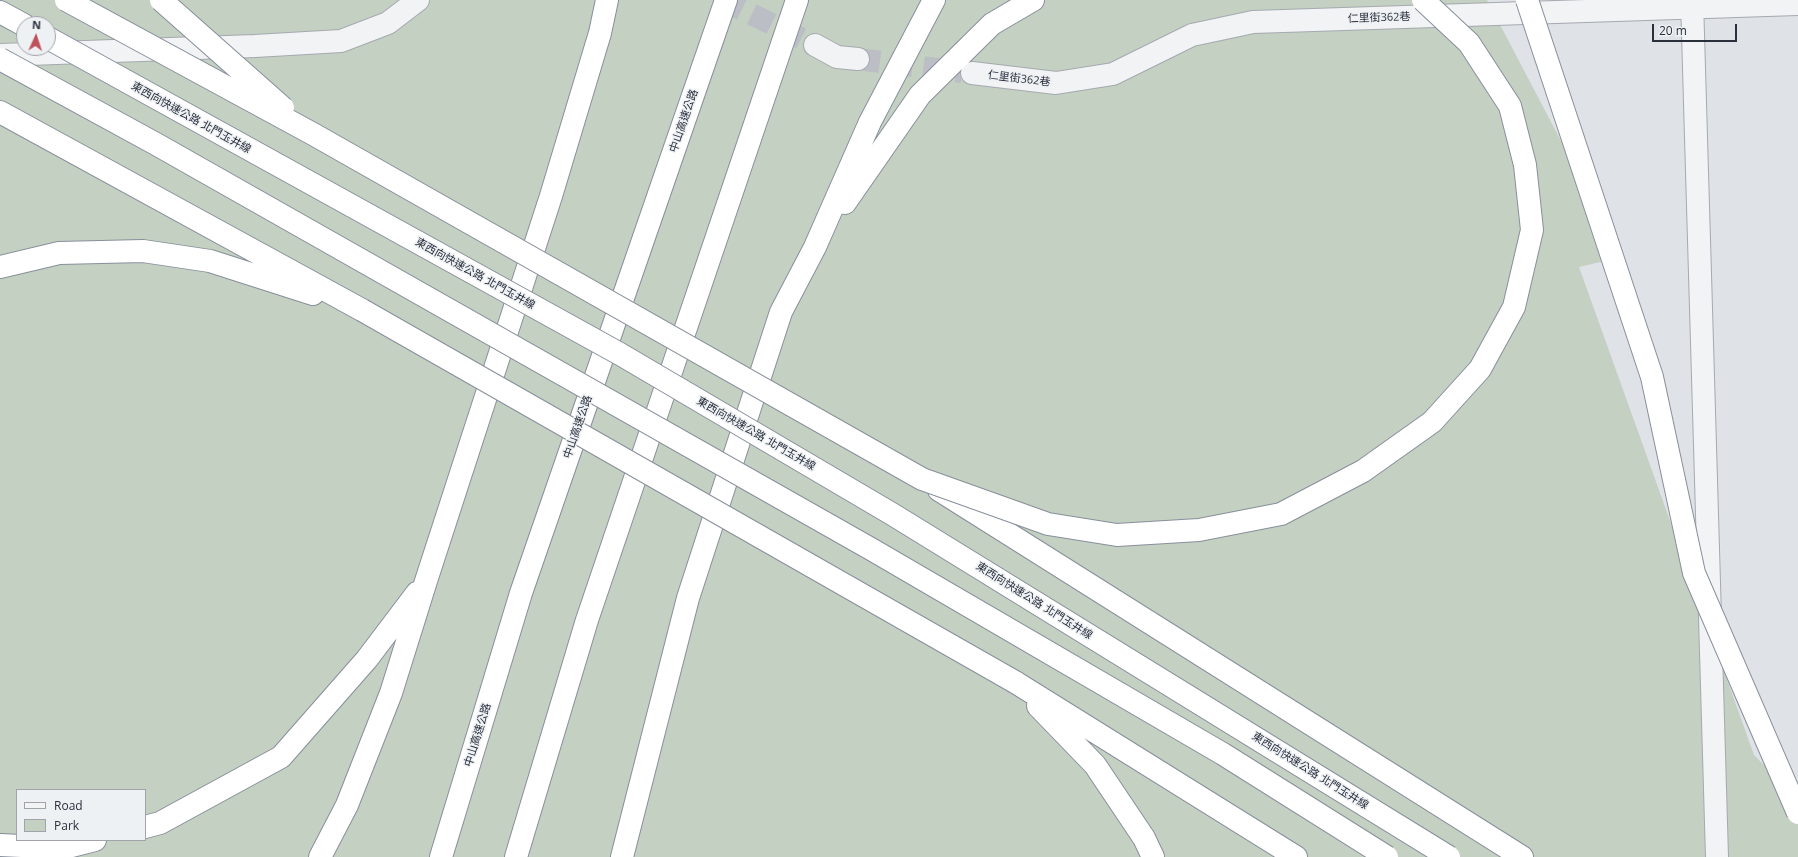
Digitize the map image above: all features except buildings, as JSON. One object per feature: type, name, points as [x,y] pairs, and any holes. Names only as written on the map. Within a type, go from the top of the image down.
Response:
[{"type":"highway","points":[[66,0],[313,134],[922,479],[1522,857]]},
{"type":"highway","points":[[161,0],[313,134]]},
{"type":"highway","points":[[320,857],[347,805],[391,693],[426,580],[551,196],[600,33],[608,0]]},
{"type":"highway","name":"中山高速公路","points":[[441,857],[521,593],[726,0]]},
{"type":"highway","points":[[516,857],[587,620],[797,0]]},
{"type":"highway","points":[[622,857],[688,598],[781,312],[815,247],[870,122],[934,0]]},
{"type":"highway","points":[[815,247],[920,95],[992,24],[1033,0]]},
{"type":"highway","points":[[922,479],[1048,524],[1117,535],[1199,530],[1281,514],[1363,471],[1432,422],[1480,369],[1514,306],[1532,230],[1525,165],[1510,106],[1469,43],[1423,0]]},
{"type":"highway","points":[[1527,0],[1652,377],[1694,573],[1798,813]]},
{"type":"highway","points":[[0,12],[16,21]]},
{"type":"highway","name":"東西向快速公路 北門玉井線","points":[[56,42],[620,354],[892,514],[1449,857]]},
{"type":"highway","points":[[0,59],[163,148],[871,549],[1224,754],[1387,857]]},
{"type":"highway","points":[[0,112],[362,310],[1015,682],[1296,857]]},
{"type":"highway","points":[[0,267],[59,253],[143,251],[210,261],[362,310]]},
{"type":"highway","points":[[146,827],[160,823],[281,757],[367,659],[426,580]]},
{"type":"highway","points":[[1015,682],[1095,765],[1144,838],[1154,857]]},
{"type":"highway","points":[[631,857],[640,783]]},
{"type":"highway","points":[[0,845],[64,848],[91,841]]},
{"type":"lane","points":[[0,55],[255,46],[341,41],[388,23],[418,0]]},
{"type":"lane","points":[[1692,4],[1717,857]]},
{"type":"lane","name":"仁里街362巷","points":[[972,73],[1056,84],[1113,74],[1192,35],[1253,22],[1692,4],[1798,4]]},
{"type":"lane","points":[[814,46],[837,56],[858,59]]},
{"type":"green space","points":[[0,0],[1487,0],[1622,257],[1579,267],[1754,755],[1798,799],[1798,857],[0,857]]},
{"type":"tunnel","points":[[722,0],[815,45]]},
{"type":"tunnel","points":[[858,59],[962,72]]}]
